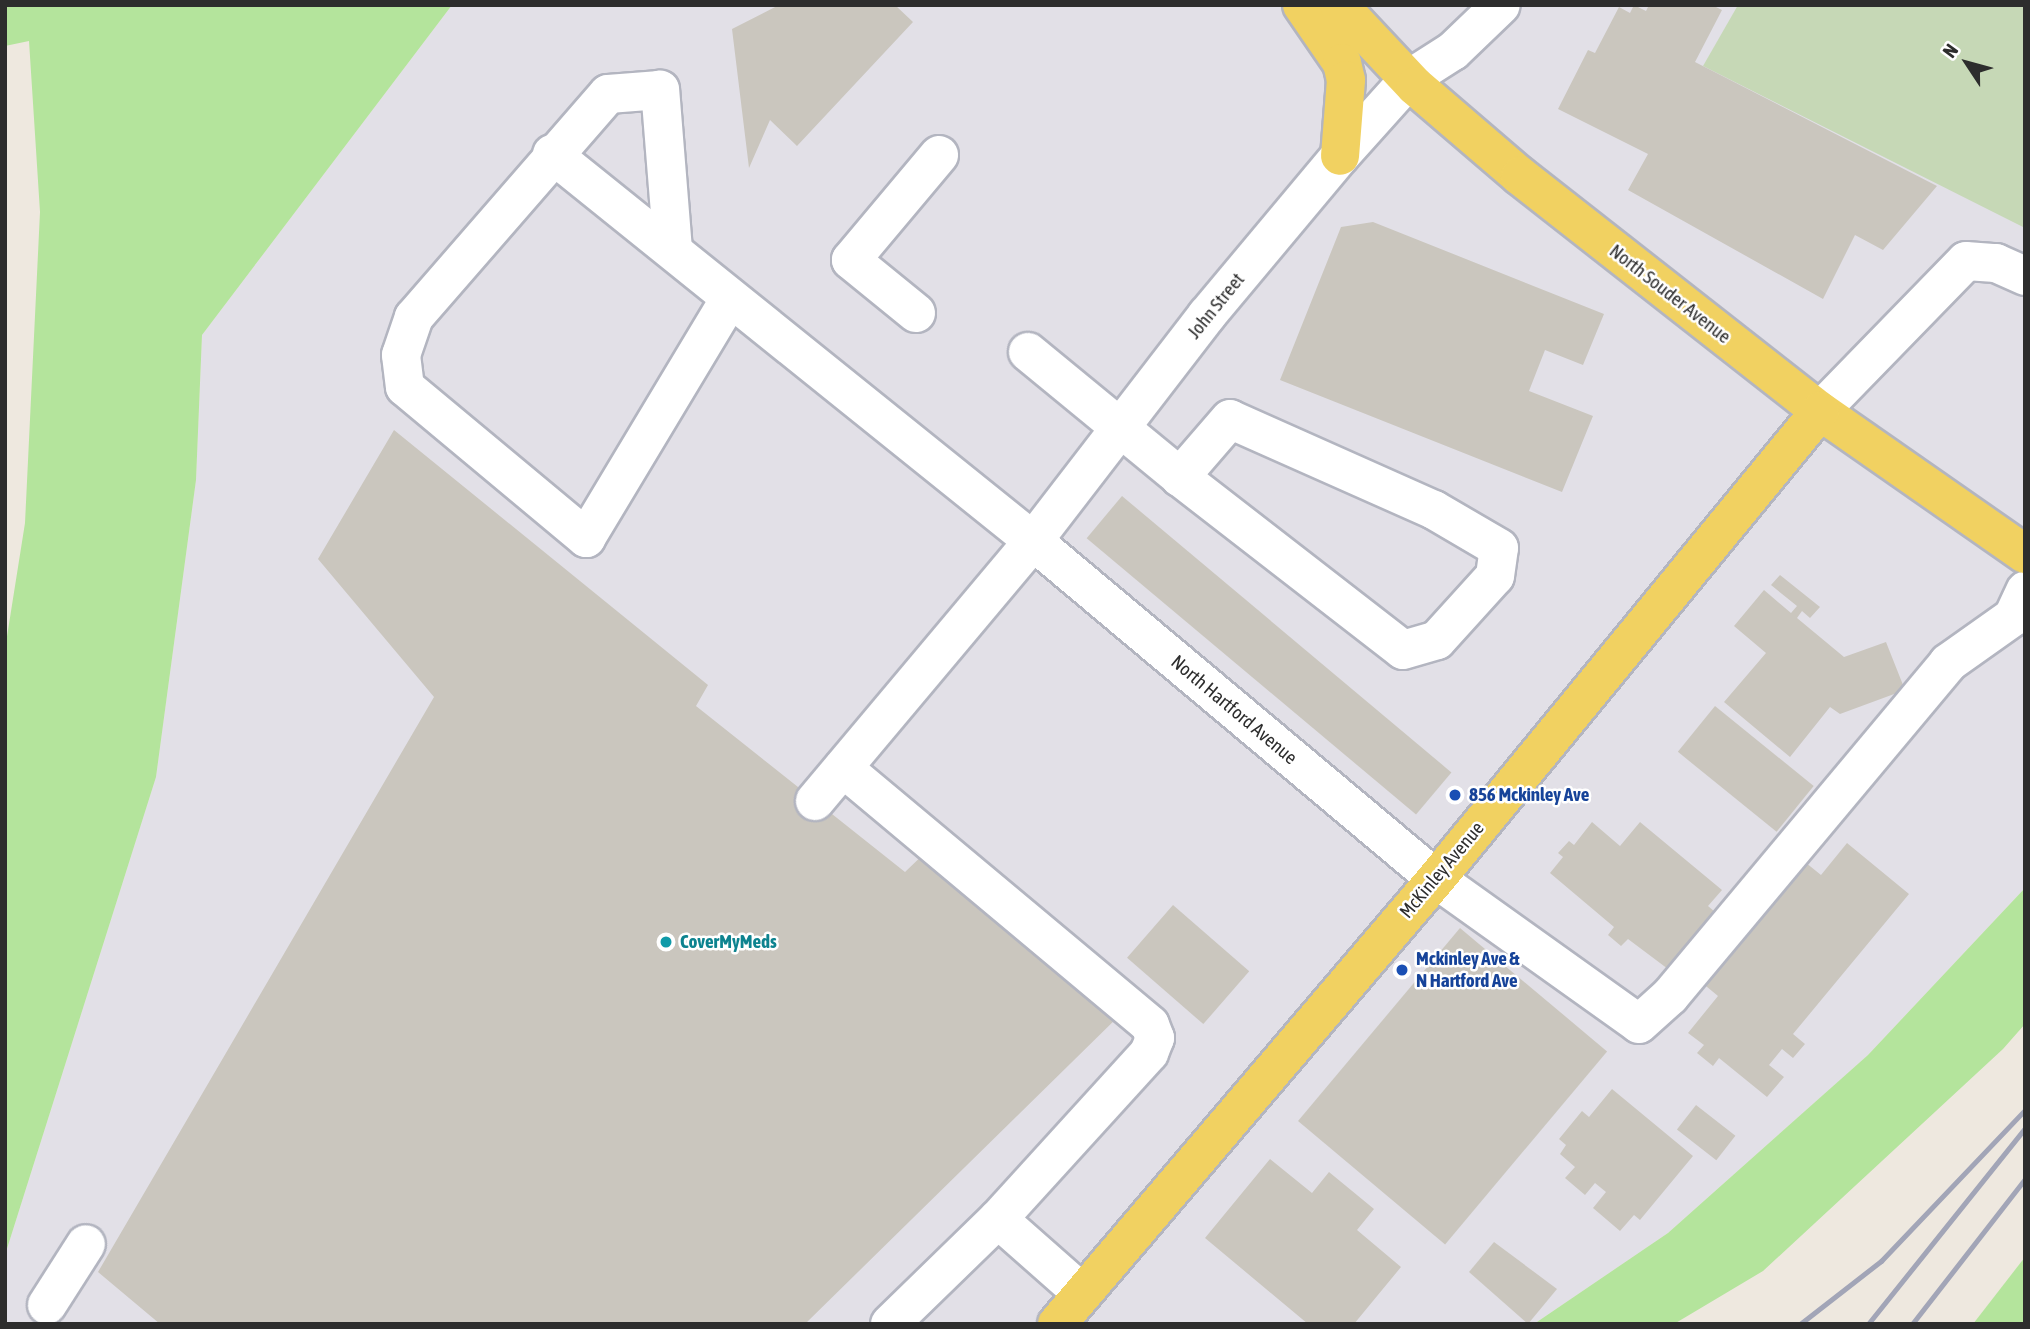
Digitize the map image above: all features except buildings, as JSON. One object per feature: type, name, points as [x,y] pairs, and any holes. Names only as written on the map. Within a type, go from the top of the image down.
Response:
[{"type":"main road","points":[[1302,5],[1342,63],[1346,80],[1340,156]]},
{"type":"main road","name":"North Souder Avenue","points":[[1339,5],[1409,79],[1520,176],[1820,411],[2025,554]]},
{"type":"main road","name":"McKinley Avenue","points":[[1057,1324],[1436,879],[1820,411]]},
{"type":"street","name":"John Street","points":[[815,801],[1033,541],[1122,431],[1207,316],[1340,156],[1409,79],[1453,51],[1501,5]]},
{"type":"street","points":[[673,250],[660,90],[608,94],[552,154],[414,317],[401,355],[405,387],[586,538],[730,298]]},
{"type":"street","name":"North Hartford Avenue","points":[[552,154],[1033,541],[1436,879],[1639,1024],[1670,996],[1948,663],[2013,617],[2025,591]]},
{"type":"street","points":[[916,313],[851,260],[939,155]]},
{"type":"street","points":[[1820,411],[1966,261],[1996,263],[2025,276]]},
{"type":"street","points":[[1028,352],[1122,431],[1180,477],[1403,650],[1437,640],[1495,576],[1499,548],[1434,510],[1230,419],[1180,477]]},
{"type":"street","points":[[843,768],[1150,1025],[1154,1038],[1149,1053],[998,1219],[890,1324]]},
{"type":"street","points":[[998,1219],[1083,1294]]},
{"type":"street","points":[[51,1317],[86,1244]]},
{"type":"shaded area","points":[[452,5],[2025,5],[2025,888],[1868,1055],[1668,1233],[1534,1324],[5,1324],[5,1255],[156,777],[196,480],[202,335]]},
{"type":"green space","points":[[5,5],[452,5],[202,335],[196,480],[156,777],[5,1255],[5,649],[25,523],[40,212],[29,41],[5,46]]},
{"type":"green space","points":[[1738,5],[2025,5],[2025,228],[1703,66]]},
{"type":"green space","points":[[2025,888],[2025,1024],[2003,1049],[1763,1271],[1674,1324],[1534,1324],[1668,1233],[1868,1055]]},
{"type":"green space","points":[[2025,1257],[2025,1324],[1973,1324]]},
{"type":"railway","points":[[1800,1324],[1881,1261],[2025,1110]]},
{"type":"railway","points":[[1868,1324],[2025,1128]]},
{"type":"railway","points":[[1912,1324],[2025,1179]]},
{"type":"place","name":"856 Mckinley Ave","points":[[1455,795]]},
{"type":"place","name":"CoverMyMeds","points":[[666,942]]},
{"type":"place","name":"Mckinley Ave & N Hartford Ave","points":[[1402,970]]}]
